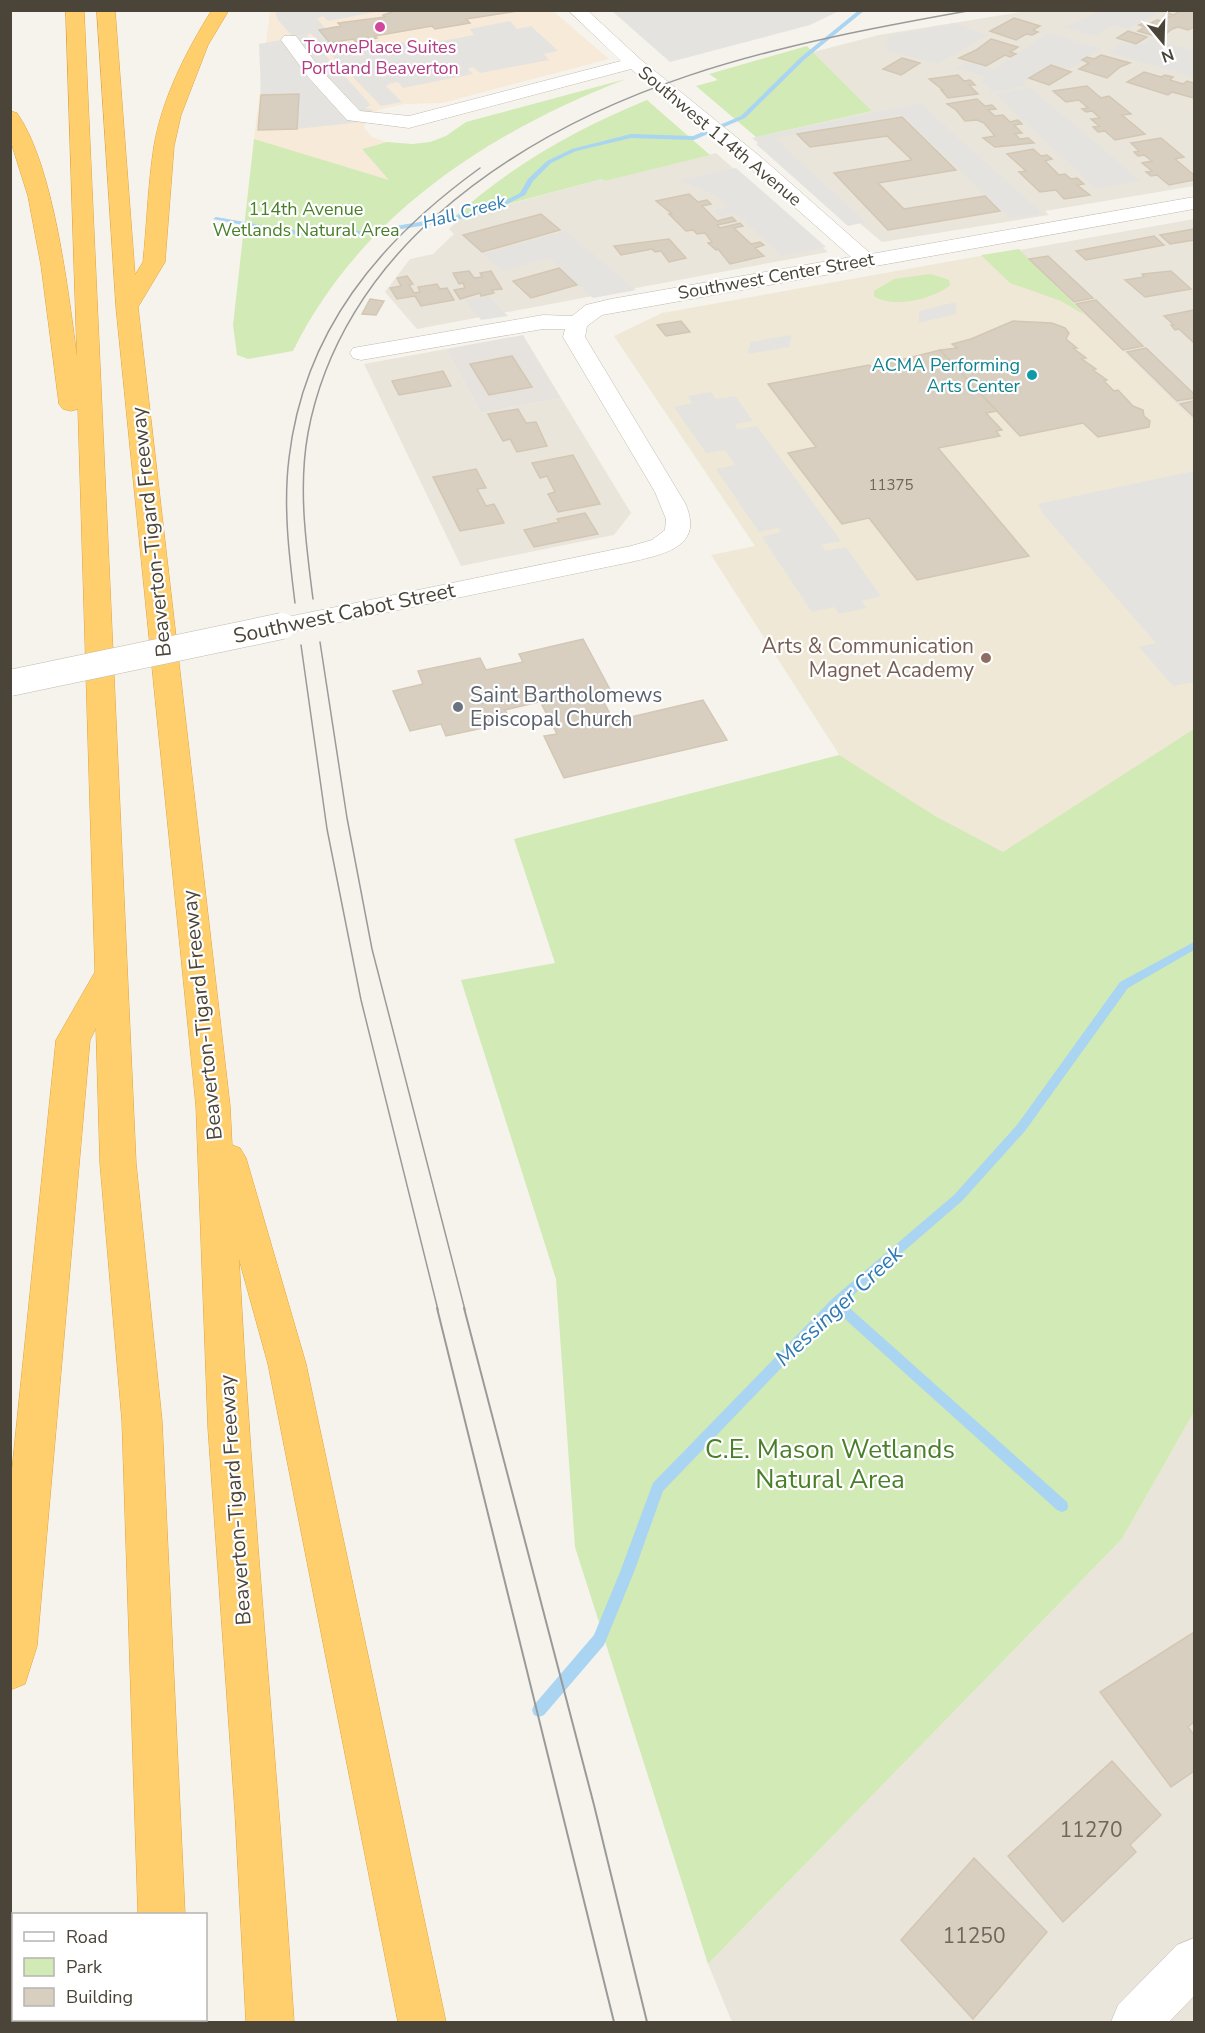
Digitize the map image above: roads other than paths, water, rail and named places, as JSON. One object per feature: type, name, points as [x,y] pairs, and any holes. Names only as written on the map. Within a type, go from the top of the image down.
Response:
[{"type":"highway","points":[[75,10],[94,467],[118,1163],[142,1420],[162,1913]]},
{"type":"highway","name":"Beaverton-Tigard Freeway","points":[[106,10],[128,306],[213,1106],[228,1428],[258,1812],[270,2022]]},
{"type":"highway","points":[[128,306],[154,262],[164,146],[178,97],[199,45],[221,10]]},
{"type":"highway","points":[[10,117],[35,182],[41,205],[61,312],[75,434],[94,467]]},
{"type":"highway","points":[[10,1669],[17,1634],[73,1040],[110,974]]},
{"type":"highway","points":[[213,1106],[287,1364],[422,2022]]},
{"type":"street","name":"Southwest 114th Avenue","points":[[576,10],[633,63],[727,140],[866,260]]},
{"type":"street","points":[[290,40],[315,74],[354,116],[409,122],[633,63]]},
{"type":"street","name":"Southwest Center Street","points":[[361,353],[543,322],[577,322],[594,310],[612,306],[1194,202]]},
{"type":"street","name":"Southwest Cabot Street","points":[[10,683],[658,547],[674,534],[679,521],[667,492],[574,337],[577,322]]},
{"type":"street","points":[[1135,2022],[1194,1962]]},
{"type":"waterway","name":"Hall Creek","points":[[216,219],[289,232],[365,233],[457,218],[503,204],[523,194],[530,180],[549,162],[574,150],[631,136],[694,138],[743,117],[803,58],[863,10]]},
{"type":"waterway","name":"Messinger Creek","points":[[836,1303],[958,1198],[1021,1128],[1124,985],[1194,946]]},
{"type":"waterway","name":"Messinger Creek","points":[[539,1710],[599,1640],[658,1487],[836,1303]]},
{"type":"waterway","points":[[836,1303],[1062,1506]]},
{"type":"tram line","points":[[313,599],[303,495],[305,454],[315,401],[339,341],[354,313],[392,261],[437,215],[495,169],[557,132],[622,101],[689,75],[829,38],[973,10]]},
{"type":"tram line","points":[[295,603],[288,530],[287,476],[297,412],[311,369],[329,330],[352,293],[379,258],[443,196],[480,168]]},
{"type":"tram line","points":[[320,642],[347,818],[372,949],[465,1310]]},
{"type":"tram line","points":[[301,645],[327,829],[361,1000],[438,1310]]},
{"type":"tram line","points":[[437,1308],[614,2022]]},
{"type":"tram line","points":[[464,1308],[594,1805],[647,2022]]},
{"type":"place","name":"TownePlace Suites Portland Beaverton","points":[[380,27]]},
{"type":"place","name":"ACMA Performing Arts Center","points":[[1032,375]]},
{"type":"place","name":"Arts & Communication Magnet Academy","points":[[986,658]]},
{"type":"place","name":"Saint Bartholomews Episcopal Church","points":[[458,707]]},
{"type":"park label","name":"114th Avenue Wetlands Natural Area","points":[[306,219]]},
{"type":"park label","name":"C.E. Mason Wetlands Natural Area","points":[[830,1464]]}]
